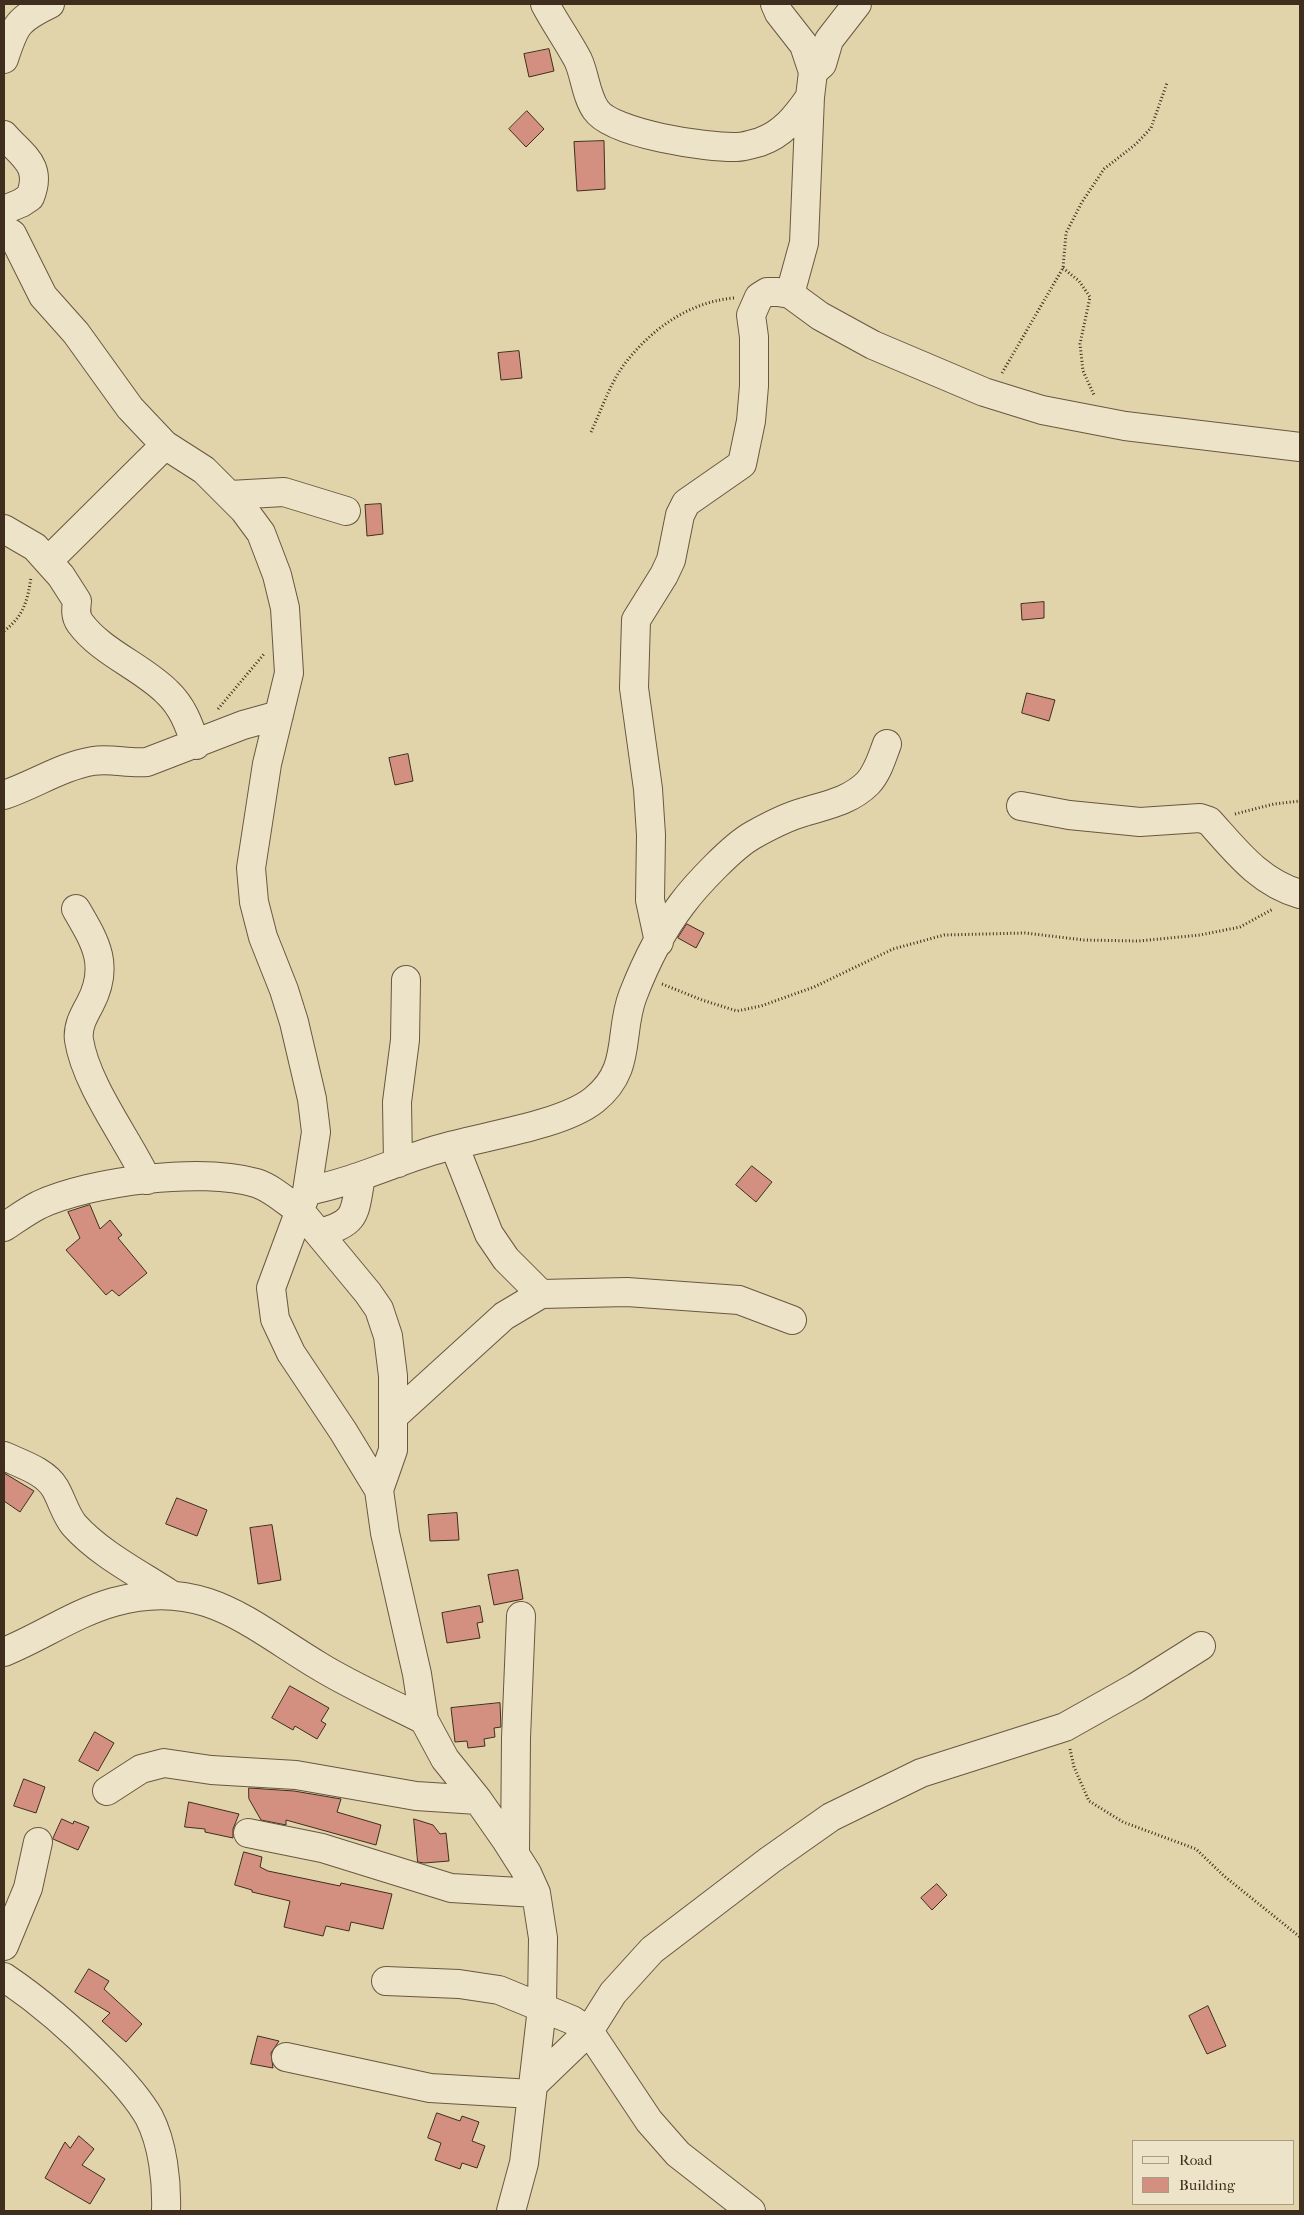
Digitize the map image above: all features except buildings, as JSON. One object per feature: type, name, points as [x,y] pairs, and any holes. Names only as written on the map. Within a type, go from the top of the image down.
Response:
[{"type":"street","points":[[4,59],[17,24],[31,13],[50,4]]},
{"type":"street","points":[[545,4],[578,61],[595,110],[608,122],[641,134],[718,146],[739,147],[760,142],[780,133],[799,113],[822,64],[829,40],[857,4]]},
{"type":"street","points":[[775,4],[779,13],[804,45],[812,85],[804,243],[790,294]]},
{"type":"street","points":[[4,134],[32,166],[34,176],[30,197],[4,210]]},
{"type":"street","points":[[4,229],[12,234],[43,296],[76,333],[130,408],[165,445],[204,470],[230,495],[261,533],[277,575],[287,624],[289,673],[267,764],[251,868],[254,902],[263,937],[284,990],[294,1022],[312,1099],[315,1146],[304,1202],[271,1288],[275,1319],[291,1352],[343,1430],[379,1490],[385,1533],[417,1674],[424,1720],[445,1759],[478,1800],[515,1853],[536,1893],[543,1938],[542,2008],[524,2163],[511,2211]]},
{"type":"street","points":[[659,942],[650,900],[651,834],[648,789],[634,688],[636,620],[664,575],[671,560],[680,515],[686,503],[742,464],[751,421],[754,386],[754,337],[751,315],[759,297],[766,292],[790,294],[820,316],[873,345],[984,392],[1042,410],[1108,423],[1300,447]]},
{"type":"street","points":[[42,554],[165,445]]},
{"type":"street","points":[[230,495],[284,492],[346,511]]},
{"type":"street","points":[[4,529],[42,554],[70,587],[77,601],[76,612],[80,623],[116,654],[167,691],[180,706],[194,740]]},
{"type":"street","points":[[4,796],[31,786],[70,766],[95,760],[131,764],[147,762],[194,740],[278,715]]},
{"type":"street","points":[[4,1227],[40,1205],[78,1192],[147,1180],[200,1176],[249,1182],[304,1202],[398,1163],[454,1145],[546,1122],[594,1100],[613,1080],[620,1062],[629,1009],[659,942],[681,905],[706,877],[751,836],[794,815],[834,804],[854,794],[869,782],[887,744]]},
{"type":"street","points":[[1021,806],[1070,815],[1140,822],[1191,817],[1209,821],[1244,862],[1272,882],[1296,892]]},
{"type":"street","points":[[76,909],[99,954],[100,972],[97,990],[81,1020],[79,1038],[85,1065],[147,1180]]},
{"type":"street","points":[[398,1163],[397,1102],[405,1040],[406,980]]},
{"type":"street","points":[[454,1145],[489,1234],[506,1259],[540,1294]]},
{"type":"street","points":[[319,1233],[342,1226],[355,1215],[361,1177]]},
{"type":"street","points":[[304,1202],[319,1233],[379,1309],[388,1336],[392,1363],[393,1450],[379,1490]]},
{"type":"street","points":[[393,1417],[504,1316],[540,1294],[626,1292],[739,1300],[792,1320]]},
{"type":"street","points":[[4,1456],[32,1468],[48,1480],[69,1518],[80,1531],[93,1542],[170,1594],[224,1608],[262,1628],[318,1666],[424,1720]]},
{"type":"street","points":[[4,1652],[64,1623],[114,1602],[170,1594]]},
{"type":"street","points":[[515,1853],[514,1787],[521,1616]]},
{"type":"street","points":[[286,2056],[430,2088],[533,2089],[588,2031],[613,1992],[652,1950],[770,1860],[831,1817],[921,1773],[1065,1727],[1136,1687],[1201,1646]]},
{"type":"street","points":[[107,1791],[141,1769],[164,1763],[211,1770],[296,1775],[416,1796],[478,1800]]},
{"type":"street","points":[[248,1832],[322,1848],[451,1888],[536,1893]]},
{"type":"street","points":[[4,1946],[28,1888],[38,1842]]},
{"type":"street","points":[[4,1977],[46,2006],[67,2024],[128,2086],[150,2118],[158,2146],[164,2180],[166,2211]]},
{"type":"street","points":[[386,1981],[459,1984],[499,1990],[572,2020],[588,2031],[649,2121],[678,2154],[752,2211]]},
{"type":"path","points":[[984,392],[1007,368],[1063,268],[1066,233],[1092,184],[1104,169],[1136,144],[1151,128],[1167,82]]},
{"type":"path","points":[[1063,268],[1079,281],[1090,297],[1080,344],[1083,371],[1108,423]]},
{"type":"path","points":[[591,432],[622,367],[644,342],[670,319],[706,302],[732,298],[759,297]]},
{"type":"path","points":[[4,630],[19,617],[26,604],[42,554]]},
{"type":"path","points":[[194,740],[205,723],[244,679],[287,624]]},
{"type":"path","points":[[1209,821],[1274,804],[1300,801]]},
{"type":"path","points":[[642,977],[737,1011],[761,1006],[814,987],[893,949],[944,935],[1025,933],[1084,940],[1138,941],[1200,935],[1240,927],[1256,920],[1296,892]]},
{"type":"path","points":[[1065,1727],[1074,1767],[1089,1801],[1123,1822],[1196,1849],[1224,1876],[1300,1937]]}]
